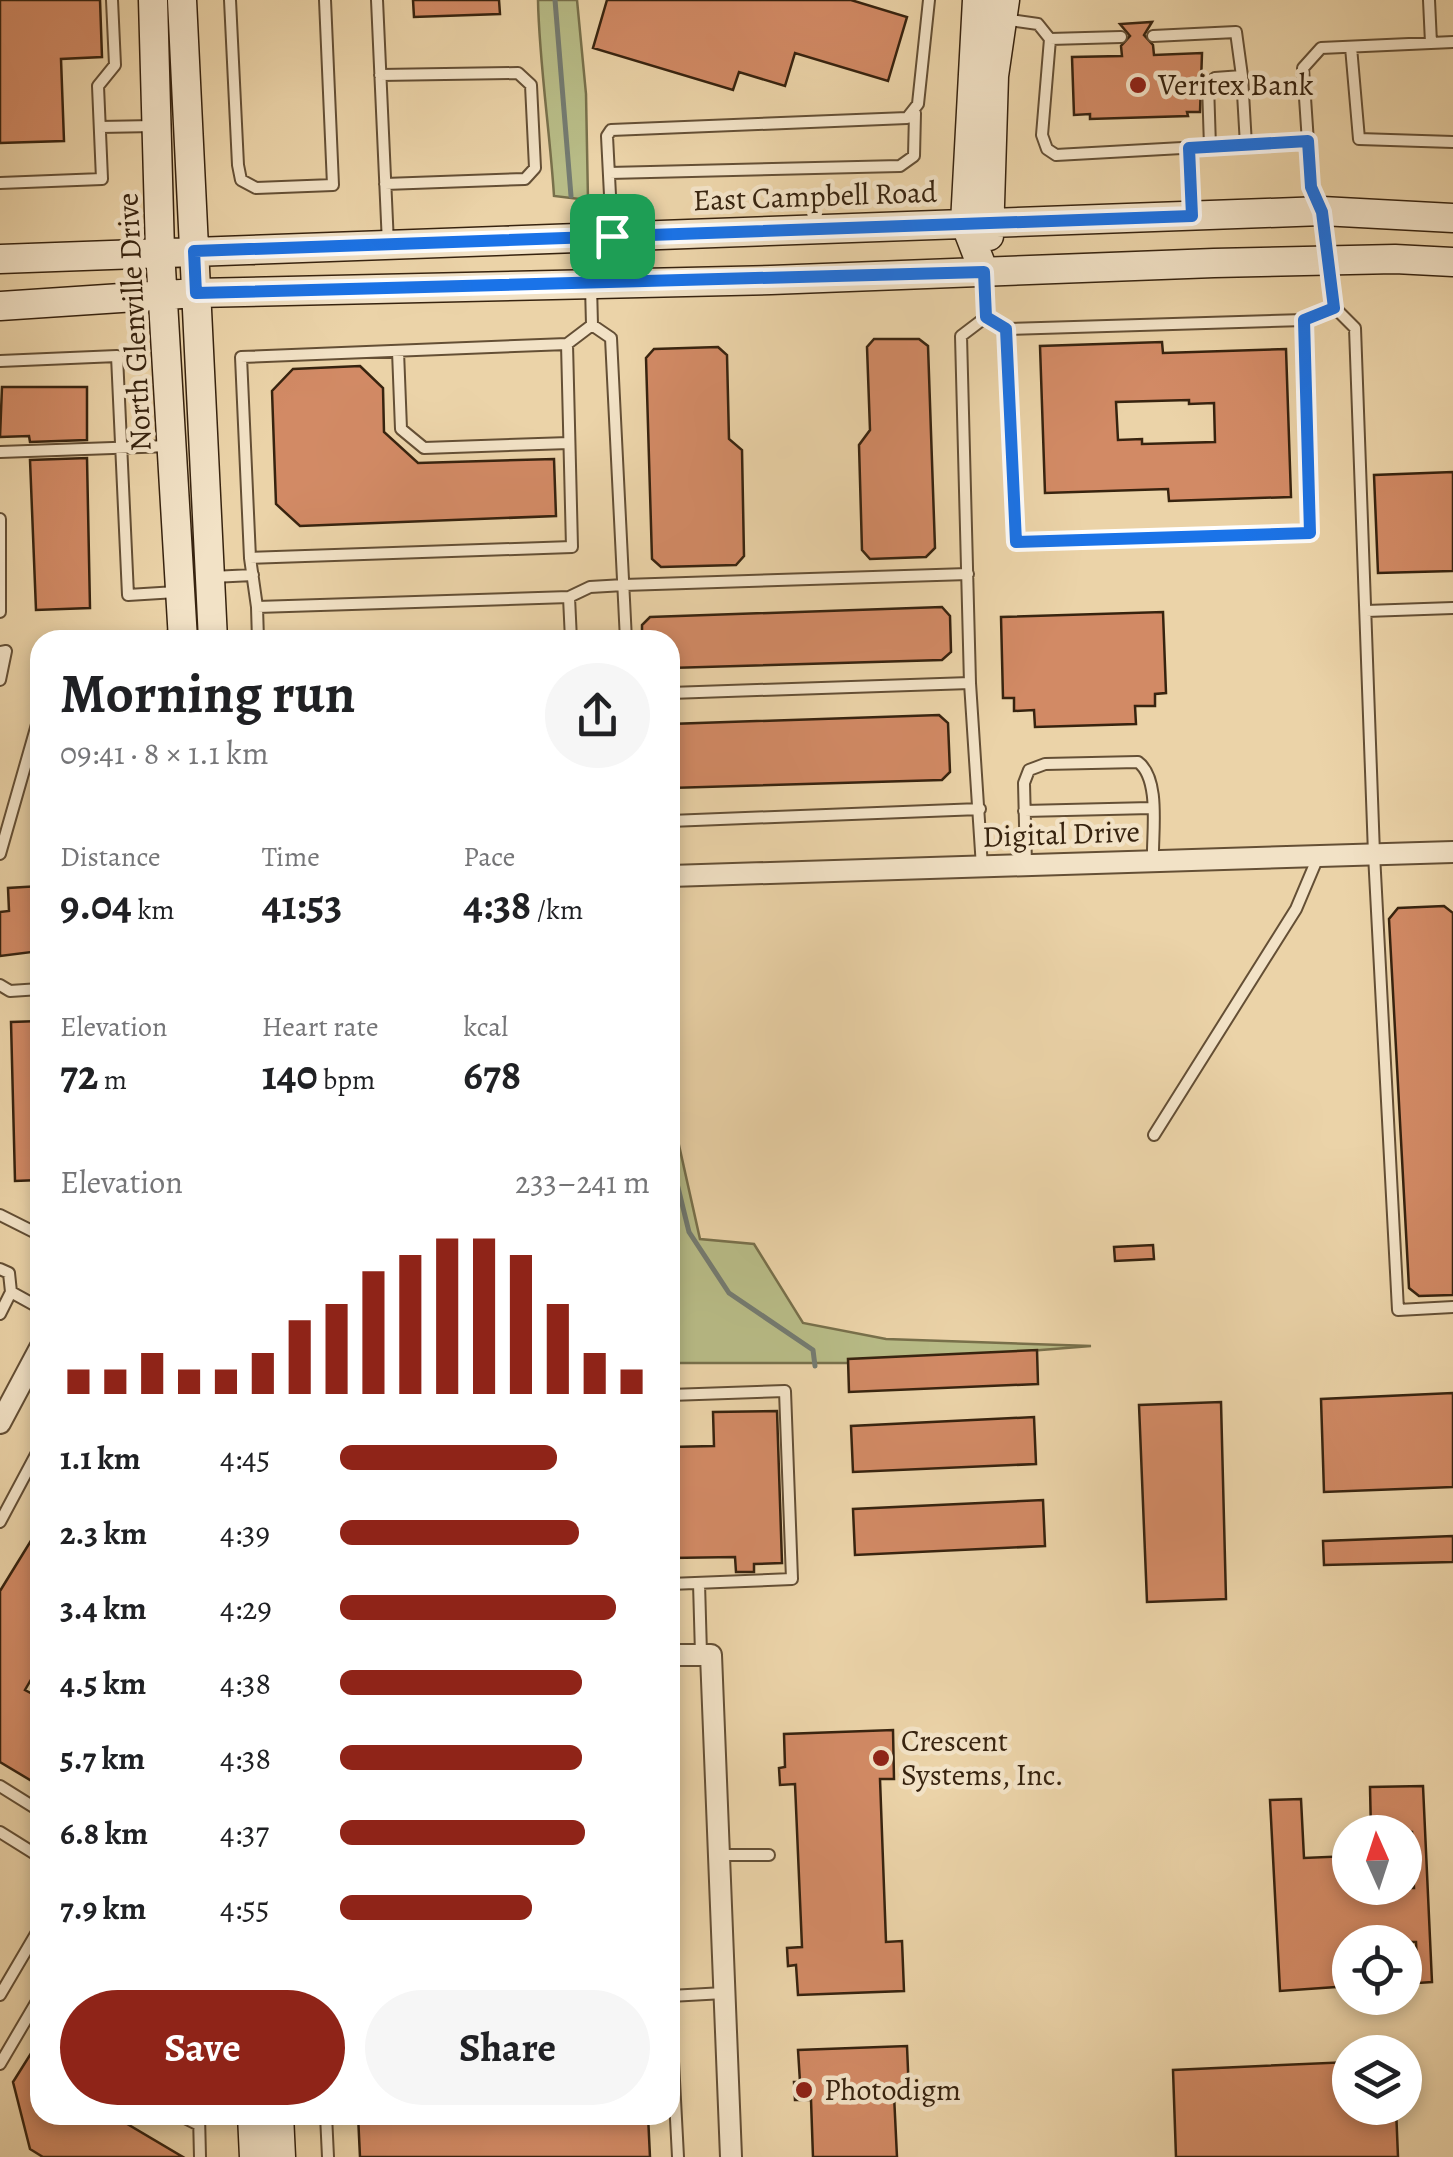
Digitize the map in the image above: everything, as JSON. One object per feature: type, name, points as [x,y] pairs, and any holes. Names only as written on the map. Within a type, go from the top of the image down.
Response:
[{"type":"main road","name":"North Glenville Drive","points":[[153,0],[162,296],[180,591],[176,630]]},
{"type":"main road","points":[[182,0],[214,630]]},
{"type":"main road","points":[[977,0],[978,222],[984,272]]},
{"type":"main road","points":[[978,222],[1004,10]]},
{"type":"main road","name":"East Campbell Road","points":[[0,258],[1322,212],[1453,218]]},
{"type":"main road","points":[[0,306],[196,293],[591,285],[1328,260],[1453,262]]},
{"type":"main road","points":[[180,591],[211,577]]},
{"type":"main road","points":[[252,2125],[254,2157]]},
{"type":"main road","points":[[279,2125],[281,2157]]},
{"type":"street","name":"Digital Drive","points":[[680,876],[1453,852]]},
{"type":"street","points":[[0,1423],[30,1367]]},
{"type":"street","points":[[680,1654],[706,1655],[731,2157]]},
{"type":"lane","points":[[0,183],[102,179],[98,86],[114,65],[112,0]]},
{"type":"lane","points":[[230,0],[238,165],[241,180],[256,188],[333,184],[325,0]]},
{"type":"lane","points":[[377,0],[388,245]]},
{"type":"lane","points":[[609,173],[900,166],[914,156],[915,113],[929,0]]},
{"type":"lane","points":[[1429,0],[1431,43]]},
{"type":"lane","points":[[1004,10],[1038,24],[1050,39],[1042,135],[1046,149],[1056,154],[1308,141]]},
{"type":"lane","points":[[1153,36],[1236,32],[1246,144]]},
{"type":"lane","points":[[1050,39],[1121,38]]},
{"type":"lane","points":[[1453,42],[1321,48],[1303,68],[1311,187],[1322,212],[1334,308],[1355,328],[1374,854],[1398,1310],[1453,1307]]},
{"type":"lane","points":[[1351,46],[1359,139],[1453,142]]},
{"type":"lane","points":[[380,75],[518,72],[531,85],[535,168],[525,179],[384,184]]},
{"type":"lane","points":[[1210,146],[1208,84],[1216,78],[1242,76]]},
{"type":"lane","points":[[612,236],[607,136],[618,128],[895,118],[915,113]]},
{"type":"lane","points":[[100,127],[156,126]]},
{"type":"lane","points":[[1189,148],[1192,216]]},
{"type":"lane","points":[[984,272],[986,317]]},
{"type":"lane","points":[[591,285],[592,325]]},
{"type":"lane","points":[[986,317],[1006,329],[1304,320],[1334,308]]},
{"type":"lane","points":[[982,867],[970,683],[961,336],[986,317]]},
{"type":"lane","points":[[1006,329],[1016,542],[1310,533],[1304,320]]},
{"type":"lane","points":[[258,630],[250,558],[241,357],[566,344],[592,325]]},
{"type":"lane","points":[[592,325],[611,338],[626,630]]},
{"type":"lane","points":[[250,558],[572,548],[566,344]]},
{"type":"lane","points":[[398,350],[401,429],[424,448],[569,443]]},
{"type":"lane","points":[[0,360],[117,356],[128,594],[180,591]]},
{"type":"lane","points":[[0,452],[174,446]]},
{"type":"lane","points":[[0,519],[0,612]]},
{"type":"lane","points":[[257,607],[569,597],[590,588],[624,585],[968,574]]},
{"type":"lane","points":[[211,577],[252,575]]},
{"type":"lane","points":[[569,597],[571,630]]},
{"type":"lane","points":[[1366,611],[1453,608]]},
{"type":"lane","points":[[0,652],[6,652],[0,680]]},
{"type":"lane","points":[[680,693],[970,683]]},
{"type":"lane","points":[[0,854],[30,752]]},
{"type":"lane","points":[[1026,865],[1024,784],[1029,770],[1064,764],[1138,762],[1149,773],[1153,861]]},
{"type":"lane","points":[[1024,811],[1151,808]]},
{"type":"lane","points":[[680,821],[980,809]]},
{"type":"lane","points":[[1154,1135],[1296,910],[1319,856]]},
{"type":"lane","points":[[0,985],[10,991],[30,990]]},
{"type":"lane","points":[[0,1215],[30,1230]]},
{"type":"lane","points":[[0,1269],[9,1274],[11,1292],[0,1314]]},
{"type":"lane","points":[[11,1292],[30,1302]]},
{"type":"lane","points":[[680,1395],[785,1391],[792,1579],[680,1584]]},
{"type":"lane","points":[[0,1522],[30,1466]]},
{"type":"lane","points":[[698,1583],[706,1655]]},
{"type":"lane","points":[[0,1786],[30,1805]]},
{"type":"lane","points":[[0,1832],[30,1851]]},
{"type":"lane","points":[[719,1856],[769,1855]]},
{"type":"lane","points":[[0,1994],[30,1944]]},
{"type":"lane","points":[[680,1995],[724,1993]]},
{"type":"lane","points":[[0,2064],[30,2013]]},
{"type":"lane","points":[[199,2125],[200,2157]]},
{"type":"lane","points":[[326,2125],[328,2157]]},
{"type":"lane","points":[[676,2125],[678,2157]]},
{"type":"green space","points":[[538,0],[577,0],[586,94],[588,200],[554,196]]},
{"type":"green space","points":[[680,1150],[700,1239],[754,1244],[803,1323],[886,1339],[1091,1346],[878,1363],[680,1363]]},
{"type":"building","points":[[0,0],[100,0],[102,57],[61,59],[64,141],[0,143]]},
{"type":"building","points":[[413,0],[499,0],[500,14],[414,17]]},
{"type":"building","points":[[607,0],[851,0],[907,17],[888,81],[795,53],[785,86],[739,72],[733,90],[593,48]]},
{"type":"building","name":"Veritex Bank","points":[[1152,22],[1144,35],[1153,45],[1154,55],[1202,53],[1200,112],[1187,112],[1188,116],[1090,119],[1090,114],[1074,115],[1072,57],[1122,56],[1121,46],[1130,36],[1120,24]]},
{"type":"building","points":[[874,339],[919,339],[928,346],[935,548],[926,557],[870,559],[862,550],[859,445],[870,430],[867,347]]},
{"type":"building","points":[[1162,342],[1163,353],[1286,349],[1291,497],[1169,501],[1168,489],[1045,493],[1040,346]],"holes":[[[1189,400],[1189,404],[1214,403],[1215,442],[1142,444],[1142,439],[1118,440],[1116,402]]]},
{"type":"building","points":[[718,347],[727,355],[729,439],[742,450],[744,556],[736,565],[661,567],[652,559],[646,358],[654,349]]},
{"type":"building","points":[[360,366],[383,388],[384,432],[418,463],[554,459],[556,516],[300,526],[276,504],[272,391],[293,369]]},
{"type":"building","points":[[2,387],[87,387],[87,440],[30,442],[29,436],[0,437]]},
{"type":"building","points":[[87,458],[90,608],[36,610],[30,460]]},
{"type":"building","points":[[1453,472],[1453,571],[1378,573],[1374,475]]},
{"type":"building","points":[[942,607],[950,616],[951,652],[942,660],[680,668],[680,630],[642,630],[650,617]]},
{"type":"building","points":[[1163,612],[1166,693],[1155,694],[1155,706],[1135,706],[1136,724],[1035,727],[1034,710],[1014,711],[1014,698],[1003,698],[1001,617]]},
{"type":"building","points":[[939,715],[948,723],[950,772],[942,780],[680,788],[680,724]]},
{"type":"building","points":[[30,887],[30,952],[0,956],[0,912],[9,911],[8,888]]},
{"type":"building","points":[[1444,906],[1453,913],[1453,1295],[1419,1296],[1409,1288],[1389,919],[1398,908]]},
{"type":"building","points":[[30,1021],[30,1180],[15,1181],[11,1022]]},
{"type":"building","points":[[1153,1245],[1154,1259],[1115,1261],[1114,1247]]},
{"type":"building","points":[[1037,1350],[1038,1384],[849,1392],[848,1359]]},
{"type":"building","points":[[1453,1393],[1453,1487],[1324,1492],[1321,1399]]},
{"type":"building","points":[[1221,1402],[1226,1599],[1147,1602],[1139,1405]]},
{"type":"building","points":[[777,1411],[782,1563],[754,1564],[754,1572],[736,1572],[735,1557],[680,1558],[680,1447],[714,1446],[713,1412]]},
{"type":"building","points":[[1034,1417],[1036,1464],[853,1472],[851,1426]]},
{"type":"building","points":[[1043,1500],[1045,1546],[855,1555],[853,1509]]},
{"type":"building","points":[[1453,1536],[1453,1562],[1324,1565],[1323,1541]]},
{"type":"building","points":[[30,1542],[30,1681],[25,1690],[30,1693],[30,1780],[0,1762],[0,1591]]},
{"type":"building","points":[[893,1730],[894,1779],[880,1779],[886,1942],[902,1941],[904,1991],[798,1995],[796,1965],[788,1966],[787,1948],[802,1947],[795,1784],[780,1785],[779,1768],[785,1767],[784,1734]]},
{"type":"building","points":[[1423,1786],[1432,1982],[1422,1983],[1422,1925],[1332,1925],[1332,1987],[1280,1991],[1270,1800],[1301,1799],[1304,1858],[1332,1857],[1332,1905],[1422,1905],[1422,1815],[1371,1815],[1370,1787]]},
{"type":"building","points":[[907,2046],[909,2094],[894,2095],[897,2157],[813,2157],[811,2100],[795,2100],[794,2082],[800,2082],[798,2050]]},
{"type":"building","points":[[30,2055],[30,2125],[129,2125],[183,2157],[43,2157],[30,2149],[13,2082]]},
{"type":"building","points":[[1332,2063],[1332,2125],[1397,2125],[1398,2157],[1176,2157],[1173,2070]]},
{"type":"building","points":[[358,2125],[648,2125],[650,2157],[360,2157]]},
{"type":"waterway","points":[[555,0],[571,196]]},
{"type":"waterway","points":[[680,1196],[689,1232],[729,1293],[813,1350],[815,1366]]},
{"type":"place","name":"Veritex Bank","points":[[1138,85]]},
{"type":"place","name":"Crescent Systems, Inc.","points":[[881,1758]]},
{"type":"place","name":"Photodigm","points":[[804,2090]]},
{"type":"route","points":[[1308,141],[1311,187],[1322,212],[1334,308],[1304,320],[1310,533],[1016,542],[1006,329],[986,317],[984,272],[196,293],[194,251],[612,236],[1192,216],[1189,148],[1308,141]]}]
